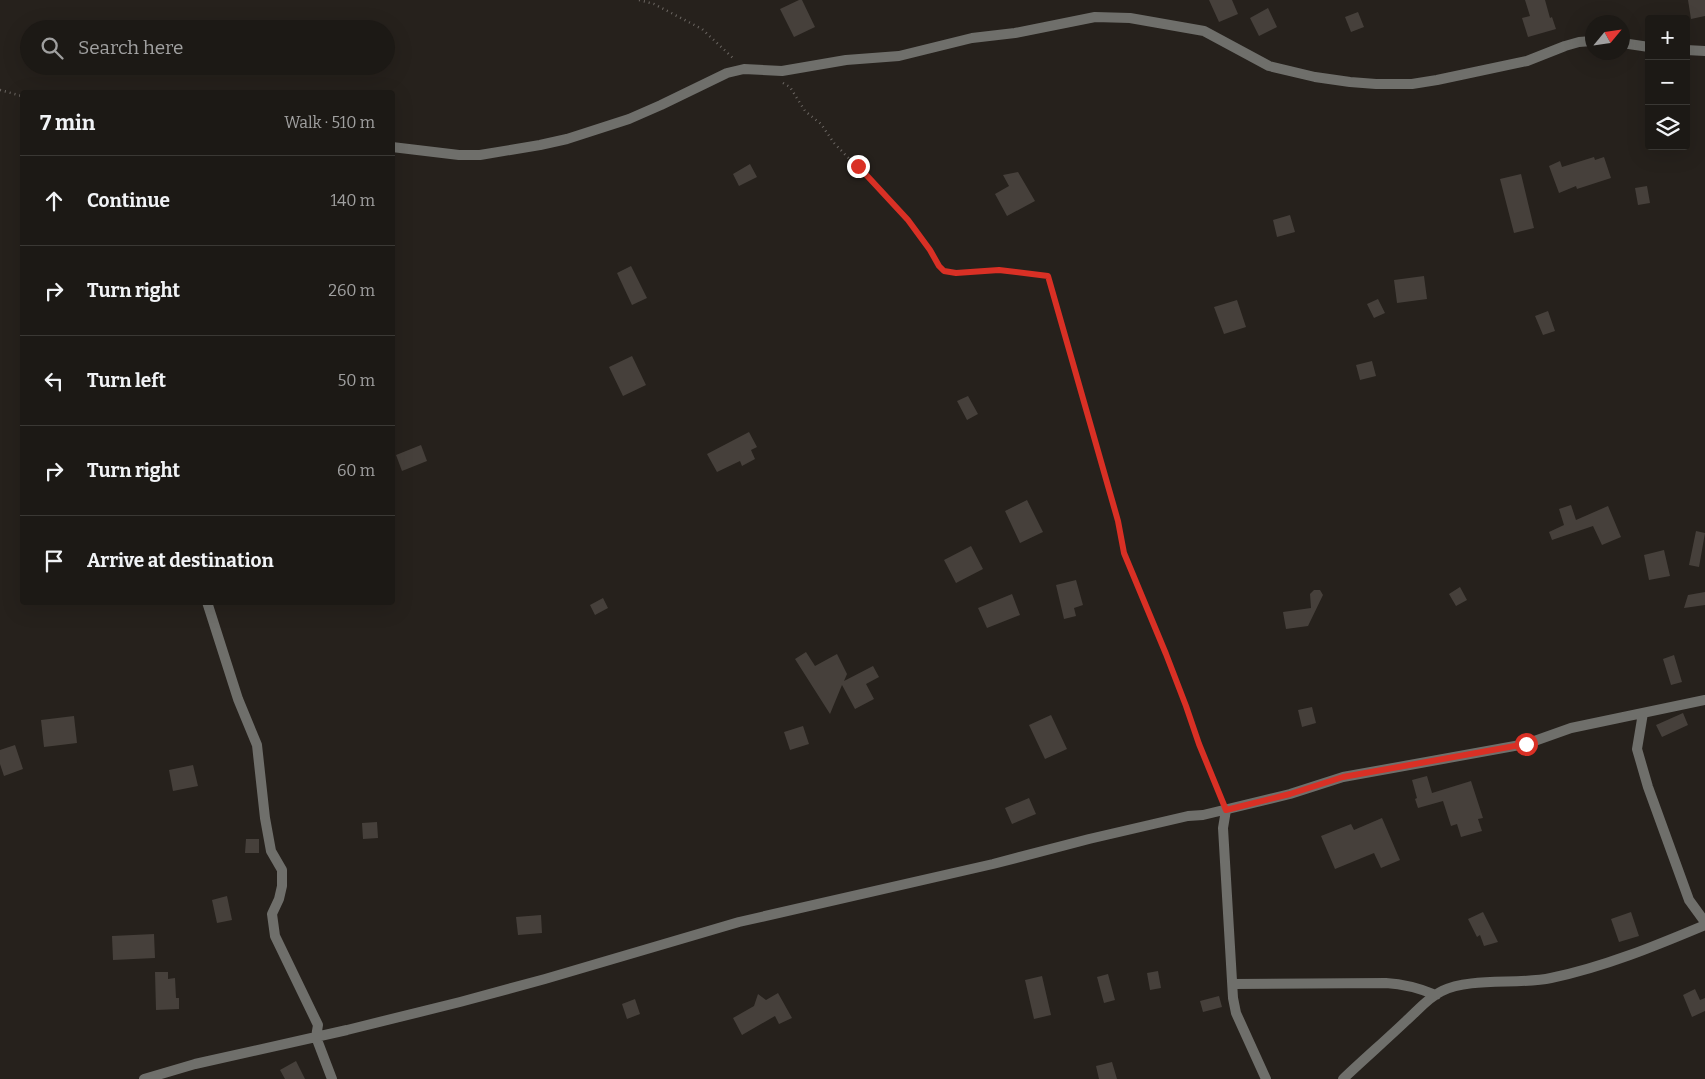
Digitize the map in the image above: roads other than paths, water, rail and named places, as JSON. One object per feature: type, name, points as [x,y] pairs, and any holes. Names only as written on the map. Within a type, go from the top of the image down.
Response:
[{"type":"street","points":[[395,147],[480,155],[549,143],[567,139],[629,118],[661,105],[727,73],[744,69],[782,71],[846,60],[899,56],[972,38],[1015,33],[1095,17],[1114,16],[1204,31],[1270,66],[1315,77],[1376,84],[1412,84],[1437,80],[1527,61],[1565,46],[1585,42]]},
{"type":"street","points":[[1630,44],[1645,46]]},
{"type":"street","points":[[1690,50],[1705,51]]},
{"type":"street","points":[[209,605],[238,699],[257,745],[265,818],[271,851],[282,870],[282,886],[279,899],[272,914],[275,936],[318,1025],[316,1037],[332,1079]]},
{"type":"street","points":[[144,1079],[195,1064],[460,1002],[739,922],[993,864],[1188,816],[1204,815],[1226,810],[1290,794],[1343,777],[1526,744],[1565,729],[1705,700]]},
{"type":"street","points":[[1342,1079],[1443,990],[1459,985],[1533,981],[1579,971],[1651,947],[1705,924],[1689,900],[1648,787],[1637,749],[1643,713]]},
{"type":"street","points":[[1226,810],[1223,828],[1233,998],[1236,1013],[1266,1079]]},
{"type":"street","points":[[1233,984],[1386,982],[1418,987],[1436,995]]}]
